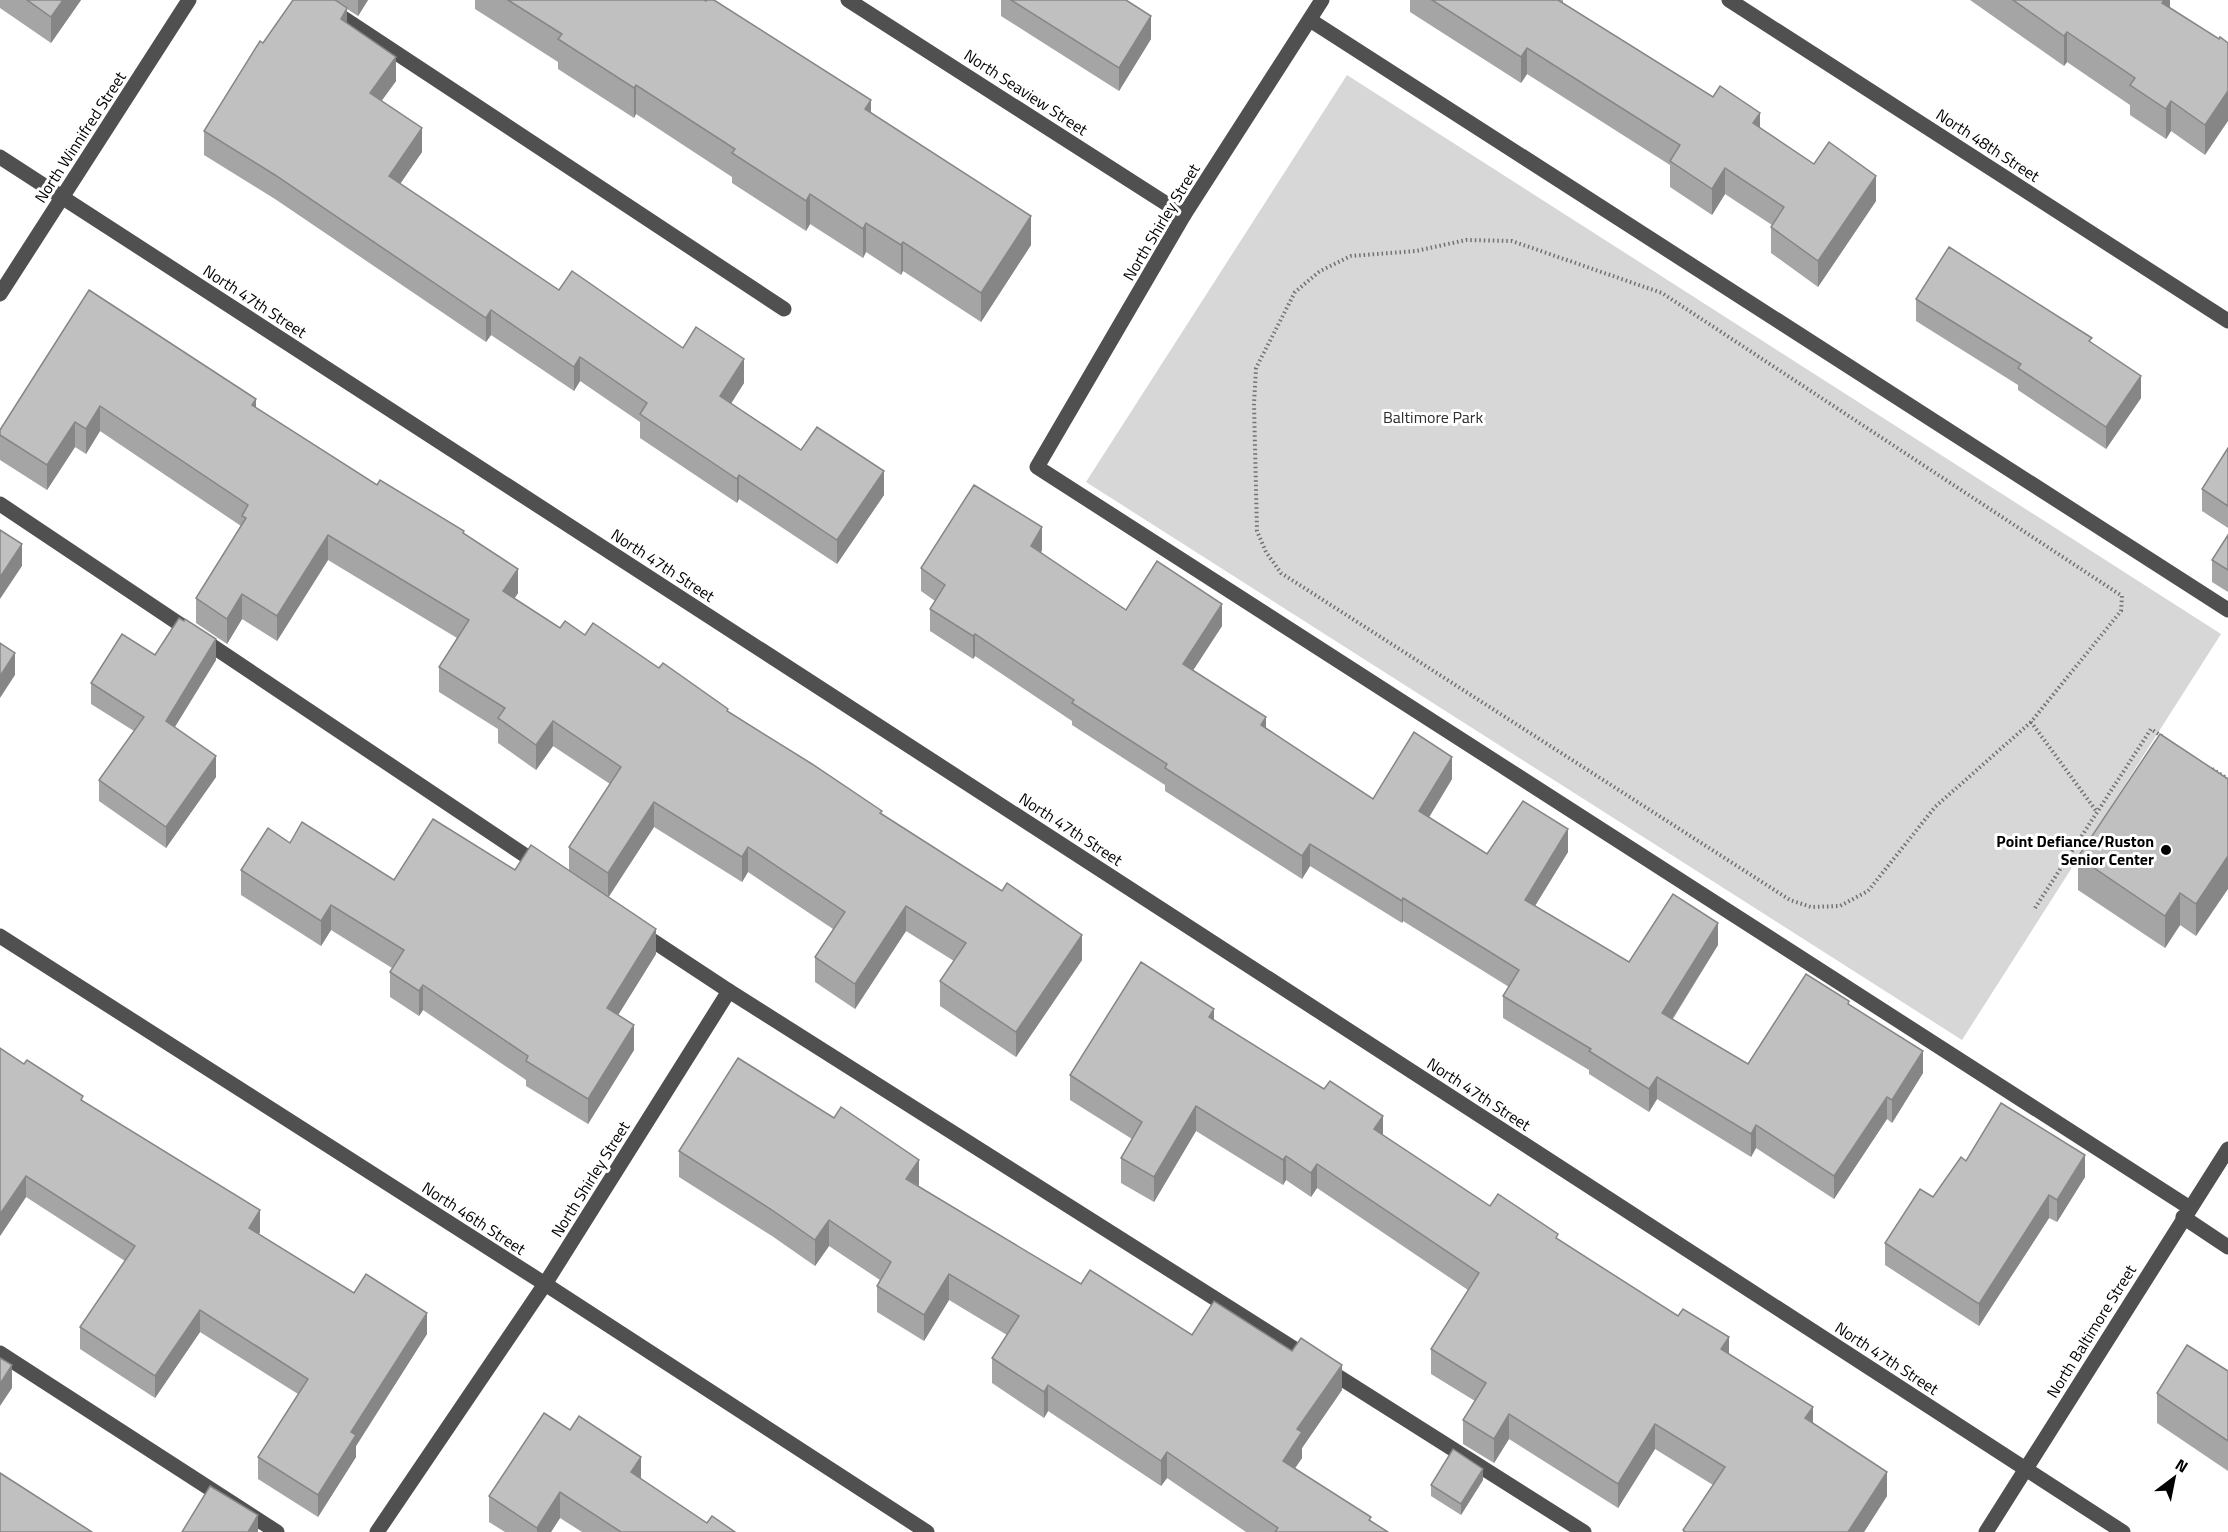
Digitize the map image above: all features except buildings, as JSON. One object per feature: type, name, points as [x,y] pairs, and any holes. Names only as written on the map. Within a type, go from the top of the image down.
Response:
[{"type":"street","name":"North Winnifred Street","points":[[0,294],[189,0]]},
{"type":"street","points":[[316,0],[784,309]]},
{"type":"street","name":"North Seaview Street","points":[[848,0],[1184,215]]},
{"type":"street","name":"North Shirley Street","points":[[1322,0],[1184,215],[1037,467],[2186,1213]]},
{"type":"street","name":"North 48th Street","points":[[1729,0],[2228,321]]},
{"type":"street","points":[[1310,20],[2228,610]]},
{"type":"street","name":"North 47th Street","points":[[0,157],[2123,1532]]},
{"type":"street","points":[[0,504],[551,873]]},
{"type":"street","points":[[630,925],[729,991],[1584,1532]]},
{"type":"street","name":"North 46th Street","points":[[0,936],[545,1284],[927,1532]]},
{"type":"street","name":"North Shirley Street","points":[[377,1532],[545,1284],[729,991]]},
{"type":"street","name":"North Baltimore Street","points":[[1986,1532],[2228,1149]]},
{"type":"street","points":[[2186,1213],[2228,1247]]},
{"type":"street","points":[[0,1353],[277,1532]]},
{"type":"path","points":[[1466,240],[1512,242],[1662,293],[2122,596],[2121,611],[2031,722],[1935,807],[1868,891],[1840,906],[1811,907],[1790,900],[1281,573],[1266,552],[1257,531],[1254,404],[1256,368],[1295,292],[1320,271],[1351,256],[1416,251],[1466,240]]},
{"type":"path","points":[[2031,722],[2097,812]]},
{"type":"path","points":[[2035,908],[2151,729],[2170,742]]},
{"type":"path","points":[[2209,766],[2228,779]]},
{"type":"green space","name":"Baltimore Park","points":[[1347,75],[2221,634],[1962,1040],[1086,482]]},
{"type":"place","name":"Point Defiance/Ruston Senior Center","points":[[2166,850]]}]
